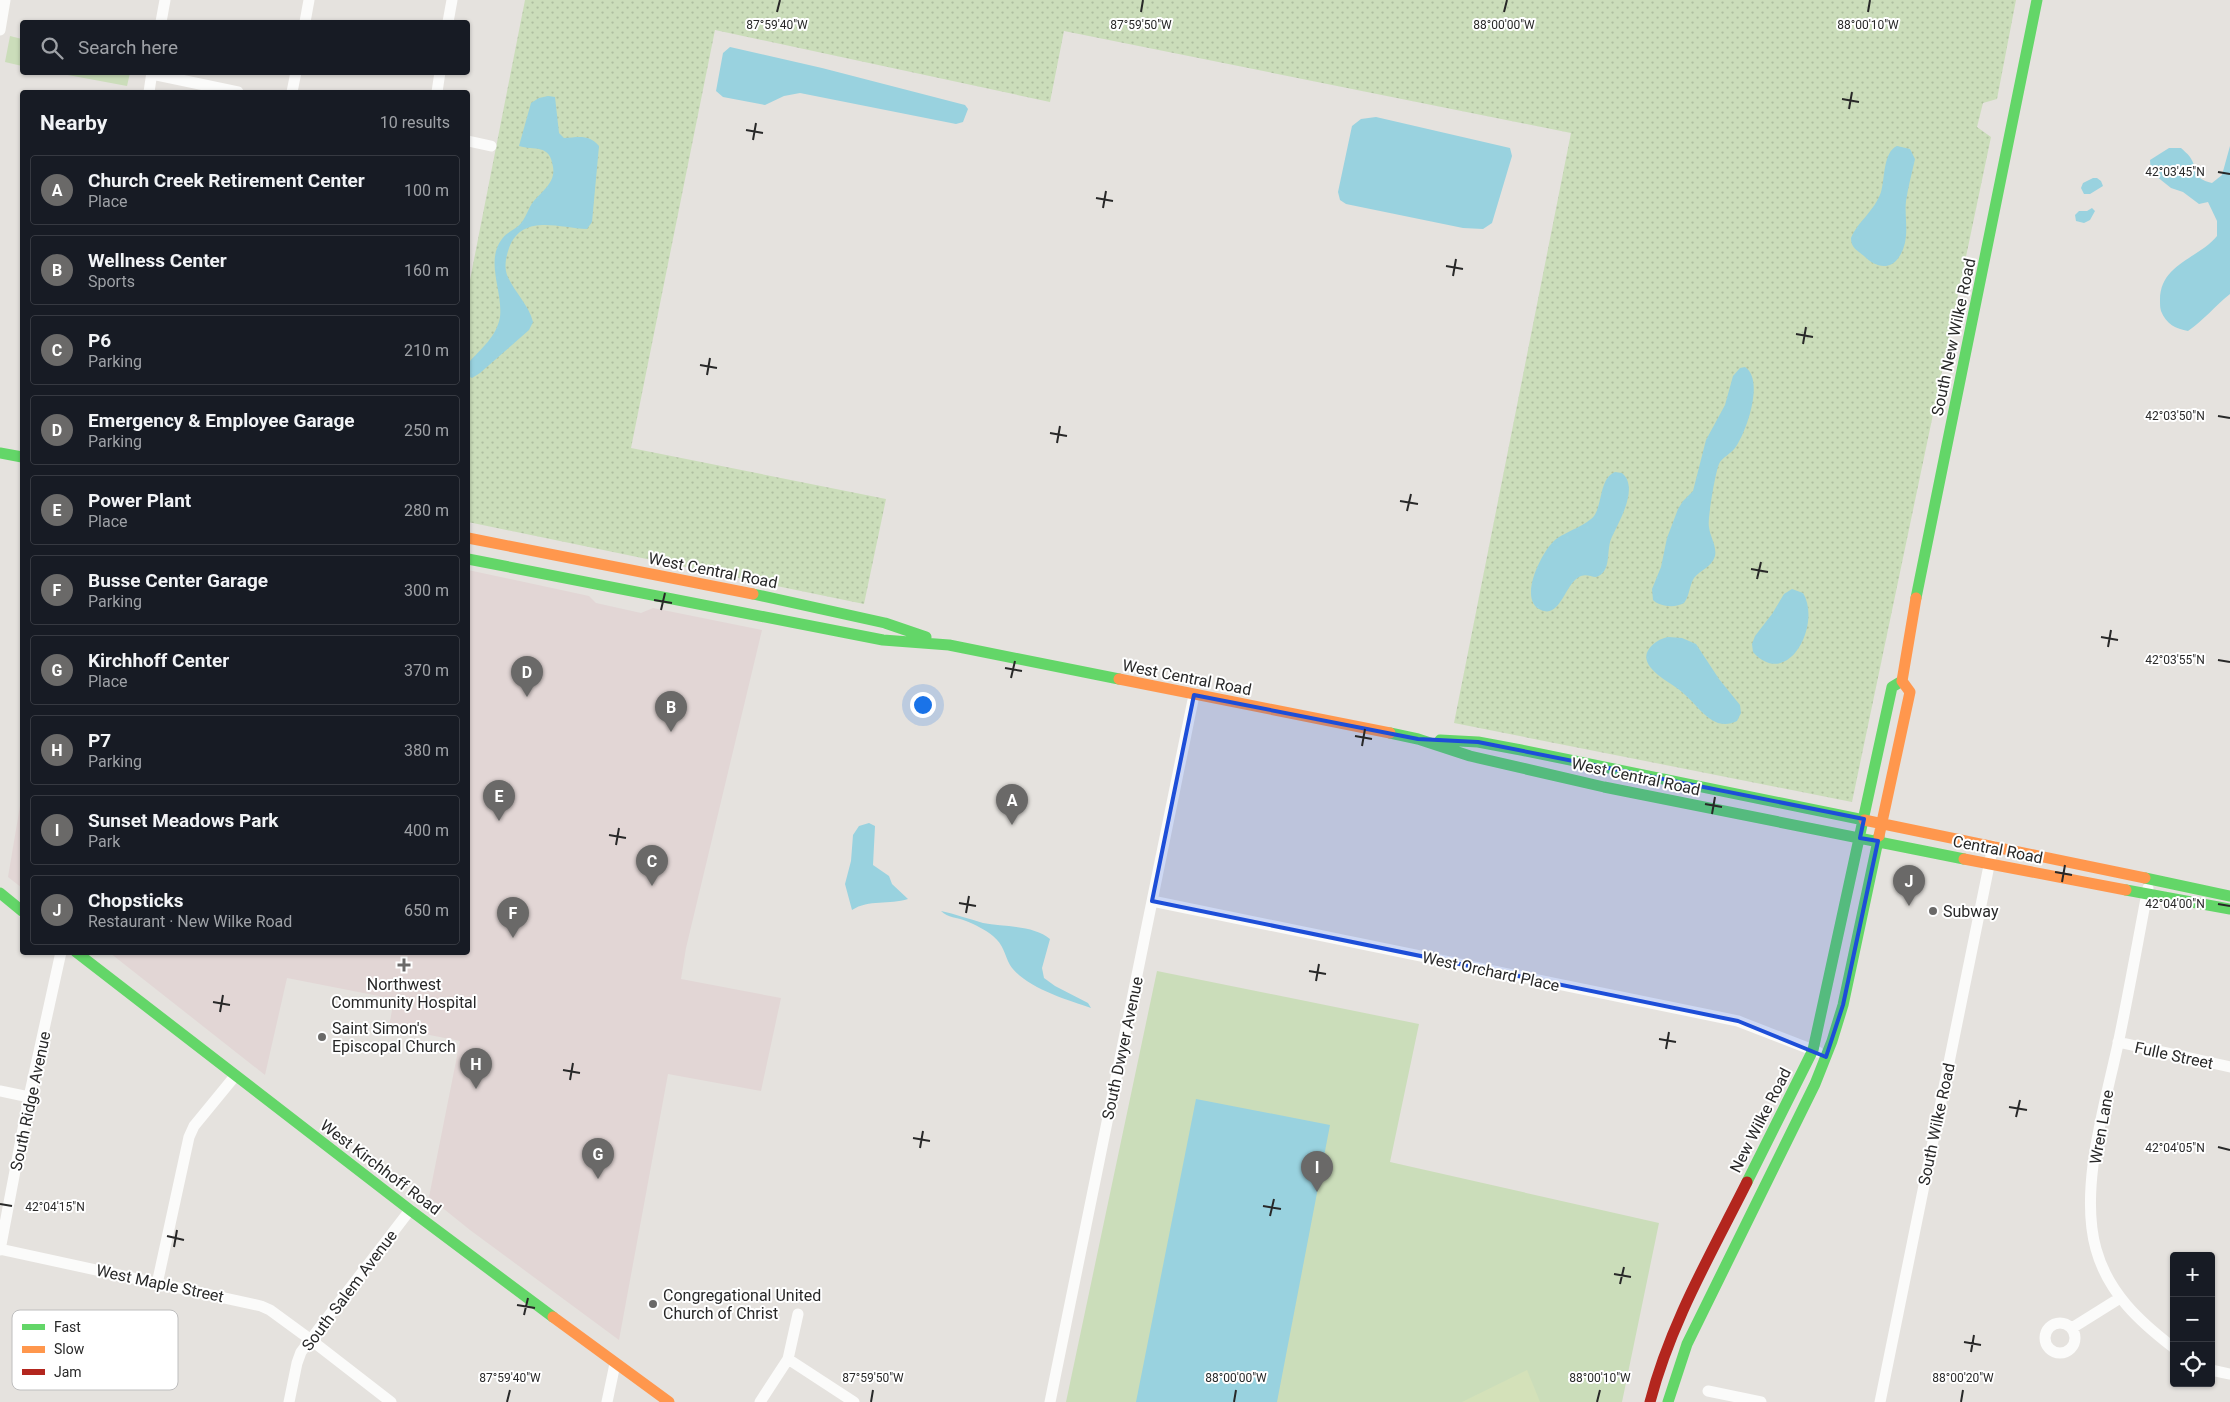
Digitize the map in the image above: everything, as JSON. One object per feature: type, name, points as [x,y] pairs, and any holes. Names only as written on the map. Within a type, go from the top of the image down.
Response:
[{"type":"main road","name":"South New Wilke Road","points":[[1878,841],[1910,692],[1902,681],[1918,590],[2038,0]]},
{"type":"main road","points":[[0,453],[20,457]]},
{"type":"main road","name":"West Central Road","points":[[470,538],[814,606],[885,623],[949,645]]},
{"type":"main road","name":"West Central Road","points":[[470,559],[883,640],[949,645],[1418,738],[1478,742],[1881,823]]},
{"type":"main road","name":"South New Wilke Road","points":[[1860,838],[1892,687],[1902,681]]},
{"type":"main road","name":"West Central Road","points":[[1418,738],[1470,756],[1604,787],[1878,841]]},
{"type":"main road","name":"Central Road","points":[[1881,823],[2230,896]]},
{"type":"main road","name":"New Wilke Road","points":[[1650,1402],[1659,1367],[1684,1306],[1786,1109],[1813,1050],[1860,838]]},
{"type":"main road","name":"Central Road","points":[[1878,841],[2230,910]]},
{"type":"main road","name":"New Wilke Road","points":[[1668,1402],[1687,1344],[1800,1116],[1826,1057],[1843,1006],[1878,841]]},
{"type":"main road","points":[[0,893],[20,909]]},
{"type":"main road","name":"West Kirchhoff Road","points":[[80,955],[410,1210],[615,1364],[670,1402]]},
{"type":"street","points":[[0,30],[5,0]]},
{"type":"street","points":[[161,20],[165,0]]},
{"type":"street","points":[[305,20],[309,0]]},
{"type":"street","points":[[448,20],[452,0]]},
{"type":"street","points":[[149,90],[152,75]]},
{"type":"street","points":[[161,75],[229,90]]},
{"type":"street","points":[[292,90],[295,75]]},
{"type":"street","points":[[437,90],[440,75]]},
{"type":"street","points":[[470,141],[491,146]]},
{"type":"street","name":"South Dwyer Avenue","points":[[1050,1402],[1194,695]]},
{"type":"street","name":"South Wilke Road","points":[[1880,1402],[1993,846]]},
{"type":"street","name":"Wren Lane","points":[[2150,879],[2118,1042],[2096,1141],[2091,1216],[2096,1250],[2107,1276],[2120,1298],[2135,1317],[2170,1345]]},
{"type":"street","name":"West Orchard Place","points":[[1152,901],[1738,1021],[1813,1050],[1826,1057]]},
{"type":"street","name":"South Ridge Avenue","points":[[0,1249],[29,1097],[60,955]]},
{"type":"street","name":"Fulle Street","points":[[2118,1042],[2230,1067]]},
{"type":"street","points":[[158,1284],[188,1137],[194,1126],[235,1076]]},
{"type":"street","points":[[0,1091],[29,1097]]},
{"type":"street","name":"South Salem Avenue","points":[[289,1402],[297,1362],[301,1352],[410,1210]]},
{"type":"street","name":"West Maple Street","points":[[0,1249],[261,1306],[270,1310],[311,1340],[391,1402]]},
{"type":"street","points":[[2072,1328],[2120,1298]]},
{"type":"street","points":[[760,1402],[788,1359],[798,1314]]},
{"type":"street","points":[[788,1359],[854,1402]]},
{"type":"street","points":[[607,1402],[615,1364]]},
{"type":"street","points":[[2215,1371],[2230,1374]]},
{"type":"street","points":[[1708,1391],[1761,1402]]},
{"type":"highlighted area","points":[[1194,695],[1418,739],[1478,742],[1864,819],[1860,838],[1878,841],[1843,1005],[1826,1057],[1738,1021],[1152,901]]},
{"type":"shaded area","name":"Northwest Community Hospital","points":[[470,570],[589,596],[596,603],[641,613],[653,608],[762,630],[686,948],[681,979],[781,998],[761,1091],[668,1074],[619,1340],[470,1230],[429,1197],[460,1041],[389,1027],[394,999],[287,978],[265,1075],[113,955],[470,955]]},
{"type":"shaded area","points":[[20,806],[20,886],[8,877]]},
{"type":"green space","points":[[525,0],[2016,0],[1997,99],[1983,103],[1977,127],[1991,137],[1852,802],[1454,723],[1571,133],[1064,31],[1050,102],[715,30],[631,448],[886,499],[864,604],[470,522],[470,280]]},
{"type":"green space","points":[[10,36],[20,38],[20,66],[5,62]]},
{"type":"green space","points":[[68,75],[130,75],[127,86]]},
{"type":"green space","points":[[1157,971],[1419,1024],[1390,1162],[1659,1223],[1622,1402],[1066,1402]]},
{"type":"green space","points":[[1527,1370],[1540,1402],[1462,1402]]},
{"type":"water","points":[[730,47],[822,68],[965,105],[968,109],[963,122],[956,124],[800,93],[784,96],[765,105],[723,97],[716,91],[723,53]]},
{"type":"water","points":[[555,97],[559,133],[564,138],[587,138],[599,146],[592,222],[587,229],[553,225],[532,226],[523,230],[515,237],[507,255],[506,272],[533,322],[529,330],[472,378],[470,377],[470,361],[492,336],[500,317],[495,266],[497,248],[504,237],[522,222],[531,205],[552,178],[553,167],[549,154],[540,149],[519,146],[531,103],[539,98]]},
{"type":"water","points":[[1376,117],[1510,148],[1512,156],[1492,223],[1483,229],[1463,228],[1346,204],[1340,200],[1338,192],[1352,126],[1361,119]]},
{"type":"water","points":[[1897,146],[1910,149],[1915,159],[1906,201],[1906,236],[1903,250],[1895,262],[1891,265],[1882,266],[1872,262],[1853,247],[1851,238],[1878,199],[1889,154]]},
{"type":"water","points":[[2230,146],[2230,294],[2188,331],[2172,325],[2163,316],[2160,306],[2162,288],[2166,278],[2173,270],[2217,236],[2217,221],[2208,202],[2199,204],[2183,192],[2171,188],[2151,172],[2150,160],[2169,148],[2181,148],[2190,157],[2198,176],[2212,183],[2222,175]]},
{"type":"water","points":[[2093,178],[2101,181],[2103,186],[2090,194],[2084,194],[2081,188],[2083,183]]},
{"type":"water","points":[[2092,208],[2095,211],[2090,220],[2084,223],[2076,221],[2075,215],[2079,211],[2087,211]]},
{"type":"water","points":[[1745,367],[1751,374],[1753,383],[1752,407],[1739,441],[1733,450],[1720,462],[1718,468],[1712,495],[1709,523],[1715,556],[1709,566],[1694,578],[1684,603],[1673,606],[1660,604],[1653,600],[1652,589],[1661,567],[1667,538],[1678,509],[1693,491],[1706,440],[1725,405],[1733,376],[1740,368]]},
{"type":"water","points":[[1615,472],[1622,473],[1627,479],[1629,487],[1628,496],[1626,506],[1611,539],[1608,561],[1604,571],[1596,577],[1581,576],[1571,585],[1558,605],[1548,611],[1541,610],[1534,605],[1531,596],[1531,586],[1544,554],[1555,540],[1594,516],[1606,480]]},
{"type":"water","points":[[1792,589],[1803,593],[1808,606],[1805,636],[1798,649],[1789,659],[1778,664],[1766,662],[1753,652],[1752,644],[1755,636],[1784,594]]},
{"type":"water","points":[[1668,637],[1682,638],[1696,644],[1719,679],[1740,705],[1741,713],[1737,721],[1726,724],[1718,723],[1703,714],[1683,693],[1651,669],[1646,656],[1649,649],[1657,641]]},
{"type":"water","points":[[869,823],[875,826],[873,865],[889,876],[892,884],[908,899],[865,904],[852,910],[845,884],[851,861],[853,835],[859,826]]},
{"type":"water","points":[[941,911],[983,923],[1018,927],[1043,934],[1050,939],[1042,968],[1044,978],[1055,986],[1088,1003],[1091,1008],[1047,992],[1025,980],[1010,965],[997,939],[976,925]]},
{"type":"water","points":[[1196,1099],[1330,1125],[1277,1402],[1136,1402]]},
{"type":"traffic: fast","points":[[1916,598],[2037,0]]},
{"type":"traffic: fast","points":[[0,453],[20,457]]},
{"type":"traffic: fast","points":[[470,559],[883,640],[949,645],[1119,679]]},
{"type":"traffic: fast","points":[[753,594],[885,623],[926,637]]},
{"type":"traffic: fast","points":[[1747,1182],[1813,1050],[1892,687],[1902,681]]},
{"type":"traffic: fast","points":[[1390,733],[1418,739],[1470,756],[1604,787],[1964,859]]},
{"type":"traffic: fast","points":[[1440,740],[1478,742],[1521,750],[1864,820]]},
{"type":"traffic: fast","points":[[1668,1402],[1687,1344],[1815,1084],[1832,1041],[1843,1005],[1879,836]]},
{"type":"traffic: fast","points":[[2145,878],[2230,896]]},
{"type":"traffic: fast","points":[[2126,890],[2230,909]]},
{"type":"traffic: fast","points":[[0,893],[20,909]]},
{"type":"traffic: fast","points":[[80,955],[410,1210],[553,1317]]},
{"type":"traffic: slow","points":[[470,538],[753,594]]},
{"type":"traffic: slow","points":[[1879,836],[1910,692],[1902,681],[1916,598]]},
{"type":"traffic: slow","points":[[1119,679],[1390,733]]},
{"type":"traffic: slow","points":[[1864,820],[2145,878]]},
{"type":"traffic: slow","points":[[1964,859],[2126,890]]},
{"type":"traffic: slow","points":[[553,1317],[669,1402]]},
{"type":"traffic: jam","points":[[1650,1402],[1658,1373],[1680,1317],[1747,1182]]},
{"type":"place","name":"Emergency & Employee Garage","points":[[527,697]]},
{"type":"place","name":"Wellness Center","points":[[671,732]]},
{"type":"place","name":"Power Plant","points":[[499,821]]},
{"type":"place","name":"Church Creek Retirement Center","points":[[1012,825]]},
{"type":"place","name":"P6","points":[[652,886]]},
{"type":"place","name":"Chopsticks","points":[[1909,906]]},
{"type":"place","name":"Subway","points":[[1933,911]]},
{"type":"place","name":"Busse Center Garage","points":[[513,938]]},
{"type":"place","name":"Northwest Community Hospital","points":[[404,965]]},
{"type":"place","name":"Saint Simon's Episcopal Church","points":[[322,1037]]},
{"type":"place","name":"P7","points":[[476,1089]]},
{"type":"place","name":"Kirchhoff Center","points":[[598,1179]]},
{"type":"place","name":"Sunset Meadows Park","points":[[1317,1192]]},
{"type":"place","name":"Congregational United Church of Christ","points":[[653,1304]]}]
